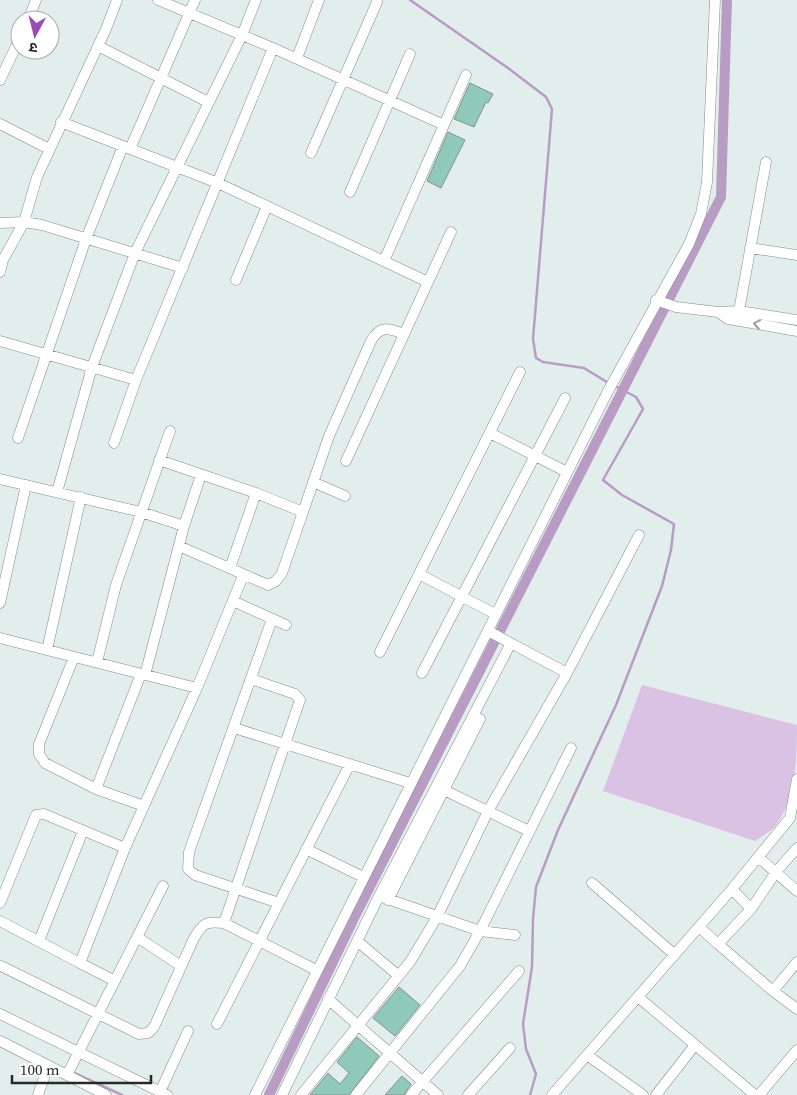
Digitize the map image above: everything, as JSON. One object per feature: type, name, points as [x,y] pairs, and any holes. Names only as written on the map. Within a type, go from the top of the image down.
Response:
[{"type":"street","points":[[0,272],[4,260],[24,222],[37,177],[49,149],[118,0]]},
{"type":"street","points":[[158,0],[242,34],[444,125]]},
{"type":"street","points":[[18,438],[86,239],[126,147],[161,80],[195,0]]},
{"type":"street","points":[[57,492],[92,367],[135,253],[242,34],[256,0]]},
{"type":"street","points":[[296,58],[320,0]]},
{"type":"street","points":[[255,1095],[410,783],[490,632],[495,614],[614,379],[689,244],[704,199],[715,0]]},
{"type":"street","points":[[311,153],[377,2]]},
{"type":"street","points":[[98,46],[161,80],[208,102]]},
{"type":"street","points":[[114,443],[136,380],[273,48]]},
{"type":"street","points":[[350,192],[410,54]]},
{"type":"street","points":[[0,80],[10,59]]},
{"type":"street","points":[[384,262],[466,75]]},
{"type":"street","points":[[61,122],[218,183],[428,282]]},
{"type":"street","points":[[0,124],[49,149]]},
{"type":"street","points":[[739,311],[766,162]]},
{"type":"street","points":[[236,280],[267,206]]},
{"type":"street","points":[[0,223],[24,222],[42,225],[183,268]]},
{"type":"street","points":[[346,461],[450,232]]},
{"type":"street","points":[[750,248],[797,254]]},
{"type":"street","points":[[659,301],[676,307],[718,312],[739,311],[797,320]]},
{"type":"street","points":[[718,312],[728,319],[797,330]]},
{"type":"street","points":[[178,546],[230,568],[243,576],[268,585],[276,581],[282,573],[329,436],[374,334],[385,328],[404,334]]},
{"type":"street","points":[[0,341],[136,380]]},
{"type":"street","points":[[380,652],[520,372]]},
{"type":"street","points":[[422,672],[565,398]]},
{"type":"street","points":[[97,662],[116,585],[170,431]]},
{"type":"street","points":[[490,433],[567,472]]},
{"type":"street","points":[[159,460],[256,493],[303,512]]},
{"type":"street","points":[[96,789],[143,674],[178,546],[201,475]]},
{"type":"street","points":[[0,479],[141,512],[184,526]]},
{"type":"street","points":[[313,482],[345,496]]},
{"type":"street","points":[[0,603],[26,485]]},
{"type":"street","points":[[230,568],[256,493]]},
{"type":"street","points":[[47,650],[81,497]]},
{"type":"street","points":[[301,1095],[360,1026],[399,976],[437,917],[488,811],[567,673],[639,535]]},
{"type":"street","points":[[419,574],[495,614]]},
{"type":"street","points":[[80,963],[125,848],[197,688],[243,576]]},
{"type":"street","points":[[233,601],[286,625]]},
{"type":"street","points":[[272,619],[187,862],[188,869],[195,875],[279,902]]},
{"type":"street","points":[[490,632],[567,673]]},
{"type":"street","points":[[0,638],[197,688]]},
{"type":"street","points":[[384,898],[509,641]]},
{"type":"street","points":[[74,657],[44,730],[39,744],[39,754],[45,763],[96,789],[144,806]]},
{"type":"street","points":[[224,923],[300,700],[295,694],[251,679]]},
{"type":"street","points":[[282,1095],[357,941],[384,898],[444,790],[480,719]]},
{"type":"street","points":[[234,728],[410,783]]},
{"type":"street","points":[[356,1095],[391,1054],[460,966],[480,931],[571,748]]},
{"type":"street","points":[[218,1024],[350,764]]},
{"type":"street","points":[[552,1095],[758,857],[794,821],[797,779]]},
{"type":"street","points":[[444,790],[529,831]]},
{"type":"street","points":[[0,903],[36,815],[44,814],[125,848]]},
{"type":"street","points":[[39,941],[83,831]]},
{"type":"street","points":[[718,944],[751,910],[776,872],[797,848]]},
{"type":"street","points":[[306,849],[363,877]]},
{"type":"street","points":[[758,857],[797,891]]},
{"type":"street","points":[[592,883],[675,955]]},
{"type":"street","points":[[66,1075],[163,886]]},
{"type":"street","points":[[732,889],[751,910]]},
{"type":"street","points":[[384,898],[480,931],[515,935]]},
{"type":"street","points":[[0,921],[115,981]]},
{"type":"street","points":[[1,966],[139,1034],[148,1032],[154,1027],[201,926],[211,922],[224,923],[316,970]]},
{"type":"street","points":[[699,927],[773,991],[797,1009]]},
{"type":"street","points":[[137,937],[181,966]]},
{"type":"street","points":[[357,941],[399,976]]},
{"type":"street","points":[[773,991],[797,962]]},
{"type":"street","points":[[412,1095],[519,971]]},
{"type":"street","points":[[638,997],[752,1094],[797,1050]]},
{"type":"street","points":[[328,999],[438,1095]]},
{"type":"street","points":[[0,1014],[164,1093],[188,1031]]},
{"type":"street","points":[[1,1044],[106,1095]]},
{"type":"street","points":[[656,1095],[695,1045]]},
{"type":"street","points":[[468,1095],[510,1048]]},
{"type":"street","points":[[587,1055],[643,1095]]},
{"type":"street","points":[[38,1095],[48,1066]]},
{"type":"shaded area","points":[[642,685],[797,725],[796,763],[792,789],[783,813],[772,829],[755,841],[603,791]]},
{"type":"building","points":[[470,83],[493,94],[488,103],[486,102],[474,127],[454,119]]},
{"type":"building","points":[[448,132],[465,140],[441,188],[427,181]]},
{"type":"building","points":[[399,987],[420,1005],[395,1036],[373,1018]]},
{"type":"building","points":[[357,1037],[379,1056],[349,1095],[310,1095],[328,1073],[340,1084],[349,1073],[337,1062]]},
{"type":"building","points":[[402,1076],[411,1084],[404,1095],[385,1095]]},
{"type":"waterway","points":[[410,0],[508,68],[546,97],[552,109],[533,339],[536,358],[543,362],[584,368],[610,384]]},
{"type":"waterway","points":[[269,1095],[354,918],[721,197],[727,0]]},
{"type":"waterway","points":[[530,1095],[536,1074],[526,1049],[523,1024],[532,967],[536,887],[558,830],[616,705],[662,586],[671,550],[674,524],[622,495],[603,480],[643,409],[636,397],[615,386]]},
{"type":"waterway","points":[[72,1072],[122,1095]]}]
